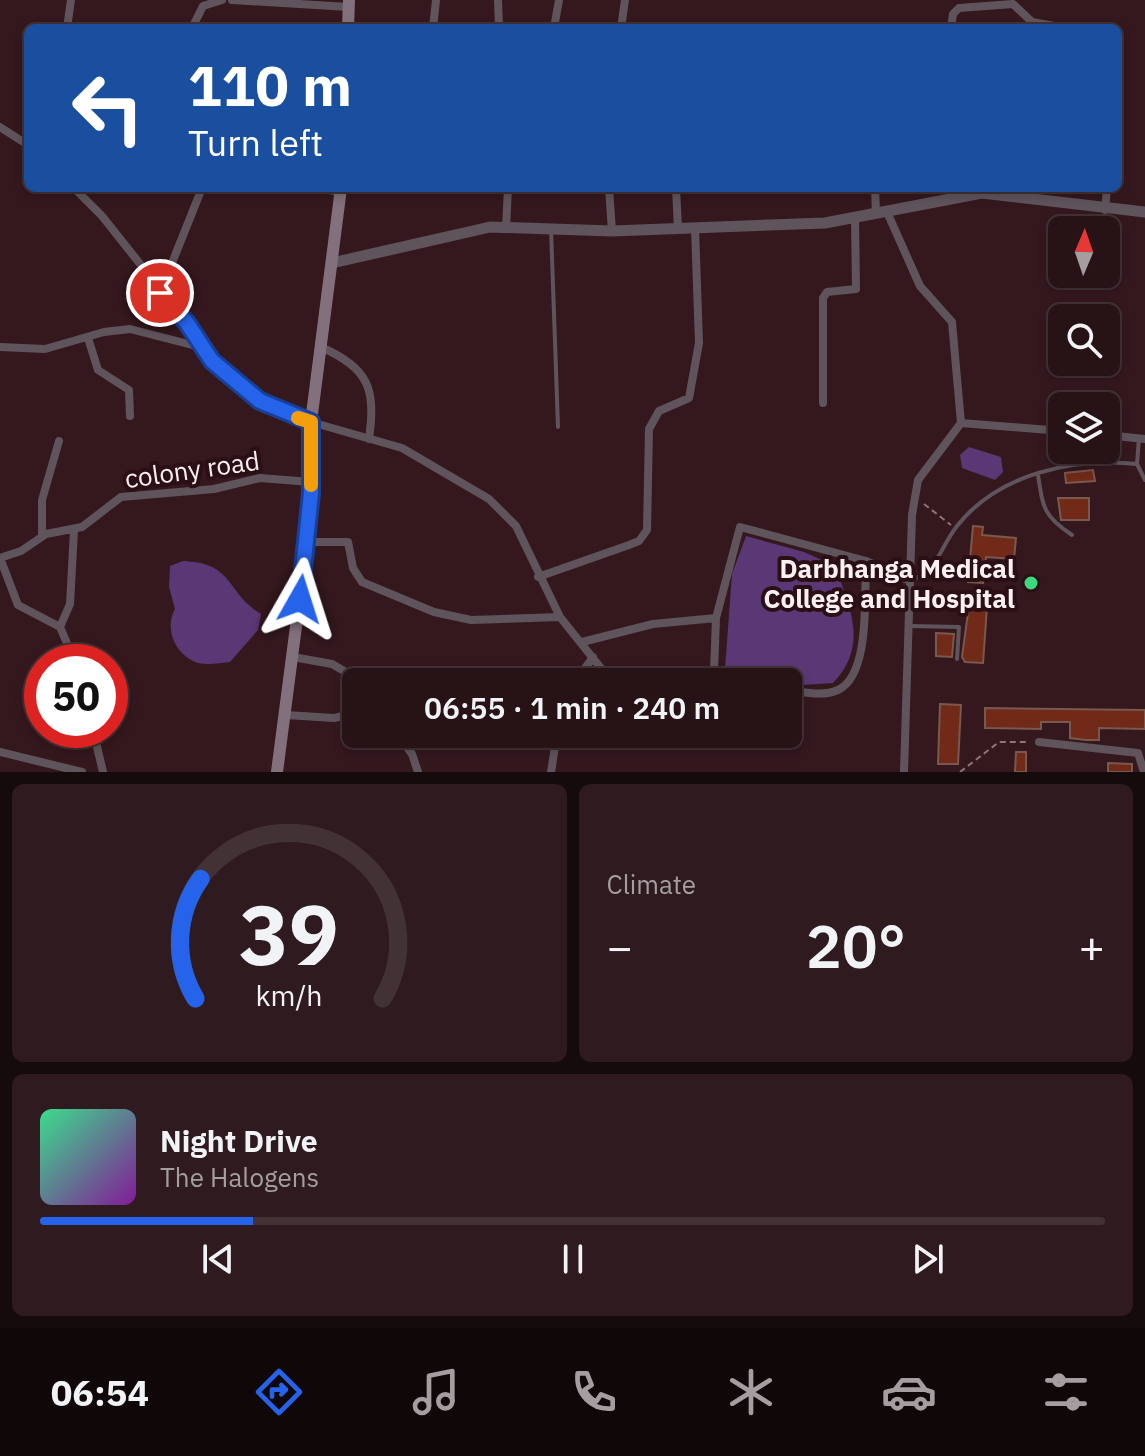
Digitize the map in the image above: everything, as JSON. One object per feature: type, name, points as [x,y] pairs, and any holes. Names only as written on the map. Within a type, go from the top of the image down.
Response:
[{"type":"main road","points":[[348,24],[349,3]]},
{"type":"main road","points":[[277,772],[307,542],[311,422],[341,192]]},
{"type":"street","points":[[68,24],[71,0]]},
{"type":"street","points":[[194,24],[203,6],[214,0]]},
{"type":"street","points":[[232,0],[349,3]]},
{"type":"street","points":[[433,24],[436,0]]},
{"type":"street","points":[[498,0],[499,24]]},
{"type":"street","points":[[555,24],[559,0]]},
{"type":"street","points":[[622,24],[625,0]]},
{"type":"street","points":[[952,24],[953,14],[959,8],[1013,4],[1032,22],[1043,24]]},
{"type":"street","points":[[0,127],[24,142]]},
{"type":"street","points":[[78,192],[102,216],[160,293],[187,323],[212,361],[260,401],[311,422],[402,448],[489,499],[516,526],[560,617],[601,668]]},
{"type":"street","points":[[160,293],[200,192]]},
{"type":"street","points":[[506,228],[508,192]]},
{"type":"street","points":[[609,192],[612,231]]},
{"type":"street","points":[[676,192],[678,229]]},
{"type":"street","points":[[876,192],[881,213],[920,286],[952,322],[961,423],[918,480],[914,496],[904,772]]},
{"type":"street","points":[[1105,210],[1107,192]]},
{"type":"street","points":[[332,263],[459,233],[506,228],[612,231],[799,225],[855,218],[932,200],[982,193],[1105,210],[1145,212]]},
{"type":"street","points":[[823,403],[823,298],[827,292],[856,289],[855,218]]},
{"type":"street","points":[[538,577],[639,541],[647,530],[649,429],[659,411],[689,398],[699,343],[695,228]]},
{"type":"street","points":[[0,347],[45,349],[130,329],[200,347]]},
{"type":"street","points":[[88,338],[98,370],[129,390],[130,416]]},
{"type":"street","points":[[321,347],[351,364],[370,388],[373,405],[369,439]]},
{"type":"street","points":[[961,423],[1048,430]]},
{"type":"street","points":[[1120,436],[1142,438]]},
{"type":"street","points":[[42,536],[42,500],[59,441]]},
{"type":"street","name":"colony road","points":[[0,558],[21,551],[42,536],[74,530],[121,497],[132,494],[214,489],[260,478],[311,482]]},
{"type":"street","points":[[714,668],[716,618],[740,527],[866,561],[910,581]]},
{"type":"street","points":[[60,627],[70,604],[74,530]]},
{"type":"street","points":[[307,542],[347,541],[353,568],[362,582],[450,617],[471,620],[560,617]]},
{"type":"street","points":[[0,558],[18,605],[60,627],[67,644]]},
{"type":"street","points":[[802,692],[822,694],[840,689],[856,673],[866,561]]},
{"type":"street","points":[[582,642],[653,624],[716,618]]},
{"type":"street","points":[[293,657],[332,664],[342,670]]},
{"type":"street","points":[[585,668],[593,657]]},
{"type":"street","points":[[286,715],[342,716]]},
{"type":"street","points":[[1039,742],[1138,753],[1144,772]]},
{"type":"street","points":[[97,748],[103,772]]},
{"type":"street","points":[[408,748],[418,772]]},
{"type":"street","points":[[551,772],[555,748]]},
{"type":"street","points":[[0,752],[82,772]]},
{"type":"street","points":[[34,772],[38,761]]},
{"type":"lane","points":[[551,227],[558,427]]},
{"type":"lane","points":[[1142,438],[1137,464],[1145,480]]},
{"type":"lane","points":[[910,581],[929,573],[955,528],[977,503],[1023,476],[1105,461],[1137,464]]},
{"type":"lane","points":[[1038,475],[1043,506],[1050,520],[1072,535]]},
{"type":"lane","points":[[910,626],[959,627],[957,659]]},
{"type":"path","points":[[914,496],[955,528]]},
{"type":"path","points":[[960,772],[999,742],[1039,742]]},
{"type":"shaded area","points":[[969,447],[1001,457],[1003,472],[995,480],[962,468],[960,455]]},
{"type":"shaded area","points":[[746,536],[804,552],[835,566],[850,611],[853,640],[851,655],[833,683],[802,685],[802,668],[725,668],[732,574]]},
{"type":"shaded area","points":[[183,561],[200,563],[221,573],[241,597],[261,614],[258,630],[230,662],[196,662],[185,656],[175,644],[171,630],[175,609],[169,587],[170,566]]},
{"type":"building","points":[[1093,470],[1095,481],[1066,483],[1065,473]]},
{"type":"building","points":[[1058,498],[1089,498],[1089,520],[1061,520]]},
{"type":"building","points":[[973,526],[983,527],[982,535],[1016,538],[1014,559],[986,557],[983,583],[968,582]]},
{"type":"building","points":[[969,605],[987,607],[983,663],[965,662],[962,657]]},
{"type":"building","points":[[936,633],[954,634],[952,657],[936,656]]},
{"type":"building","points":[[940,704],[961,705],[958,764],[938,764]]},
{"type":"building","points":[[985,708],[1145,710],[1145,729],[1099,728],[1099,740],[1086,740],[1070,738],[1070,722],[1041,722],[1041,729],[985,728]]},
{"type":"building","points":[[1016,752],[1026,752],[1026,772],[1015,772]]},
{"type":"building","points":[[1108,763],[1132,764],[1132,772],[1108,772]]},
{"type":"slow traffic","points":[[298,418],[311,422],[311,485]]},
{"type":"place","name":"Darbhanga Medical College and Hospital","points":[[1031,583]]},
{"type":"route","points":[[160,293],[187,323],[205,355],[212,361],[260,401],[285,414],[311,422],[311,493],[300,599]]}]
